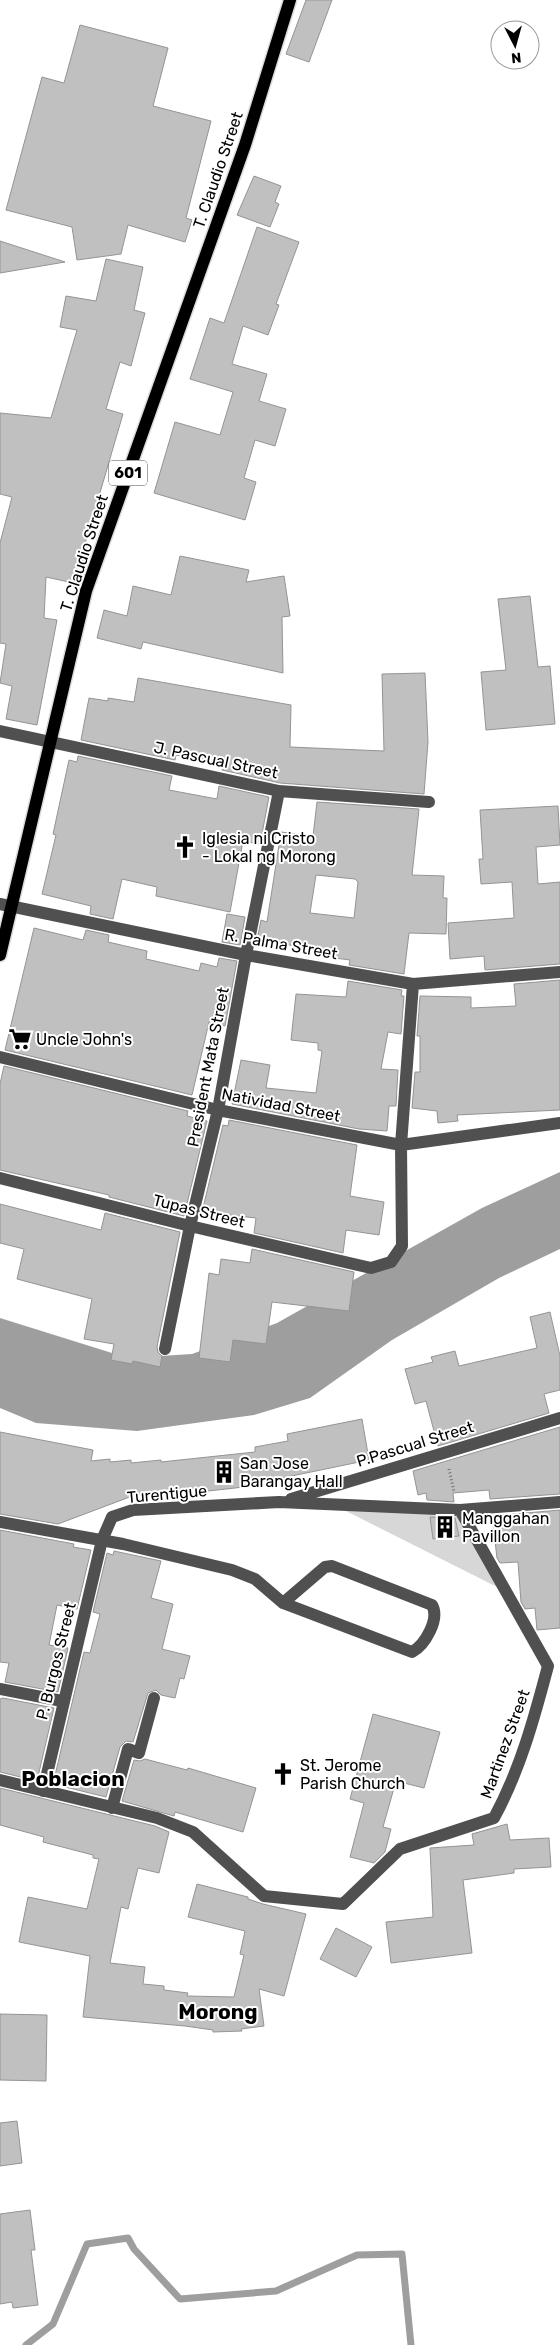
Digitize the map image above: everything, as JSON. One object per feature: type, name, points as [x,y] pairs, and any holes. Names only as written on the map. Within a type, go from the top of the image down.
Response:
[{"type":"main road","name":"T. Claudio Street","points":[[0,955],[6,905],[50,741],[86,590],[245,145],[290,0]]},
{"type":"street","name":"J. Pascual Street","points":[[0,731],[279,790],[429,802]]},
{"type":"street","name":"President Mata Street","points":[[165,1349],[190,1226],[218,1110],[246,955],[279,790]]},
{"type":"street","name":"R. Palma Street","points":[[6,905],[246,955],[413,984],[560,972]]},
{"type":"street","points":[[401,1145],[413,984]]},
{"type":"street","name":"Natividad Street","points":[[0,1057],[218,1110],[401,1145],[560,1123]]},
{"type":"street","name":"Tupas Street","points":[[0,1178],[190,1226],[370,1268],[391,1262],[402,1246],[401,1145]]},
{"type":"street","name":"P.Pascual Street","points":[[279,1502],[560,1418]]},
{"type":"street","name":"Turentigue","points":[[102,1540],[112,1517],[133,1510],[279,1502],[460,1510],[560,1502]]},
{"type":"street","points":[[460,1510],[554,1666]]},
{"type":"street","points":[[0,1522],[102,1540],[232,1570],[255,1580],[283,1603],[412,1652],[422,1646],[434,1614],[432,1605],[330,1565],[283,1603]]},
{"type":"street","name":"P. Burgos Street","points":[[43,1791],[62,1701],[102,1540]]},
{"type":"street","name":"Martinez Street","points":[[0,1780],[156,1818],[193,1832],[264,1896],[343,1904],[400,1849],[494,1818],[510,1789],[554,1666]]},
{"type":"street","points":[[0,1689],[62,1701]]},
{"type":"street","points":[[112,1808],[128,1750],[140,1753],[154,1698]]},
{"type":"path","points":[[445,1452],[453,1492],[460,1510]]},
{"type":"shaded area","points":[[560,1172],[560,1249],[499,1278],[392,1340],[310,1398],[254,1415],[137,1431],[36,1423],[0,1408],[0,1318],[128,1358],[192,1354],[277,1323],[482,1208]]},
{"type":"shaded area","points":[[332,1504],[460,1510],[505,1591]]},
{"type":"building","points":[[306,0],[332,0],[309,62],[286,54]]},
{"type":"building","points":[[80,25],[168,48],[153,106],[211,121],[186,218],[192,220],[185,242],[128,225],[121,254],[77,260],[72,227],[6,210],[42,77],[64,83]]},
{"type":"building","points":[[254,176],[281,186],[275,202],[279,204],[270,227],[237,215]]},
{"type":"building","points":[[257,227],[299,242],[276,304],[279,305],[268,335],[243,326],[232,364],[267,374],[259,401],[286,409],[275,446],[255,440],[244,478],[256,482],[245,520],[154,493],[175,422],[220,435],[233,392],[190,379],[210,318],[224,323]]},
{"type":"building","points":[[0,241],[65,262],[0,273]]},
{"type":"building","points":[[106,259],[143,267],[134,310],[145,313],[131,366],[120,362],[106,409],[123,414],[85,544],[88,544],[78,584],[46,577],[44,618],[57,620],[37,725],[6,719],[12,686],[0,683],[6,644],[0,643],[0,543],[12,497],[0,494],[0,413],[51,418],[77,330],[60,327],[66,296],[96,301]]},
{"type":"building","points":[[180,556],[249,570],[246,582],[284,576],[290,616],[282,617],[283,673],[143,642],[141,649],[97,638],[104,610],[127,616],[133,586],[171,595]]},
{"type":"building","points":[[530,596],[538,667],[550,666],[555,724],[486,730],[481,672],[506,670],[498,599]]},
{"type":"building","points":[[425,673],[428,742],[424,794],[280,783],[222,770],[223,763],[176,755],[175,760],[81,740],[89,698],[108,701],[108,698],[134,702],[138,678],[291,705],[290,747],[384,751],[382,674]]},
{"type":"building","points":[[78,756],[172,776],[169,790],[217,799],[219,786],[269,797],[260,844],[243,841],[230,912],[156,896],[157,887],[122,879],[113,919],[90,914],[91,906],[42,894],[56,835],[53,834],[69,760],[77,762]]},
{"type":"building","points":[[317,802],[419,809],[412,875],[444,876],[443,898],[447,898],[446,934],[409,933],[404,974],[349,965],[350,960],[327,957],[328,951],[257,940],[261,920],[267,922],[281,832],[313,836]],"holes":[[[316,875],[355,879],[358,882],[354,918],[310,913]]]},
{"type":"building","points":[[558,806],[560,845],[536,847],[538,884],[560,882],[560,964],[485,970],[484,956],[450,959],[448,923],[514,918],[512,882],[481,884],[479,859],[483,859],[480,810]]},
{"type":"building","points":[[227,914],[245,917],[240,945],[222,942]]},
{"type":"building","points":[[34,928],[83,940],[86,930],[109,935],[108,942],[147,951],[146,959],[199,971],[201,963],[217,967],[219,958],[237,961],[225,1026],[209,1022],[192,1095],[5,1050]]},
{"type":"building","points":[[560,980],[560,1110],[457,1115],[458,1121],[438,1123],[437,1111],[412,1108],[415,1072],[420,1072],[420,1036],[417,1036],[420,996],[471,997],[471,1008],[516,1006],[514,984]]},
{"type":"building","points":[[348,981],[402,990],[401,996],[404,996],[401,1034],[388,1032],[381,1069],[398,1070],[396,1106],[389,1106],[387,1131],[359,1129],[232,1104],[241,1060],[270,1065],[266,1088],[316,1093],[322,1051],[318,1050],[318,1043],[291,1040],[296,994],[346,997]]},
{"type":"building","points":[[4,1066],[188,1111],[187,1116],[207,1121],[184,1216],[109,1197],[109,1195],[0,1170],[0,1084]]},
{"type":"building","points":[[229,1120],[357,1145],[350,1196],[384,1202],[379,1235],[346,1230],[343,1253],[254,1233],[256,1218],[202,1212],[223,1125],[228,1126]]},
{"type":"building","points":[[0,1204],[101,1230],[105,1213],[180,1232],[157,1347],[158,1352],[162,1356],[160,1367],[133,1361],[132,1364],[111,1360],[114,1344],[84,1339],[92,1299],[17,1279],[24,1249],[0,1243]]},
{"type":"building","points":[[252,1249],[354,1272],[349,1311],[272,1302],[266,1344],[233,1340],[230,1362],[199,1358],[209,1273],[219,1275],[221,1259],[250,1263]]},
{"type":"building","points":[[550,1312],[560,1356],[560,1390],[544,1394],[549,1413],[438,1446],[426,1401],[415,1404],[405,1369],[433,1362],[431,1357],[455,1351],[459,1366],[537,1348],[530,1317]]},
{"type":"building","points":[[362,1419],[369,1460],[253,1484],[253,1486],[199,1492],[198,1488],[135,1495],[58,1524],[0,1514],[0,1432],[93,1450],[91,1461],[110,1459],[110,1462],[131,1460],[131,1463],[161,1460],[161,1462],[255,1452],[255,1447],[288,1441],[287,1434]]},
{"type":"building","points":[[560,1427],[560,1494],[490,1499],[489,1490],[453,1493],[454,1502],[427,1500],[426,1493],[418,1495],[413,1471]]},
{"type":"building","points":[[560,1510],[560,1628],[537,1630],[535,1608],[525,1609],[521,1602],[518,1562],[500,1563],[497,1558],[492,1516]]},
{"type":"building","name":"Manggahan Pavillon","points":[[430,1517],[455,1518],[459,1536],[433,1539]]},
{"type":"building","points":[[0,1530],[74,1544],[73,1547],[91,1550],[77,1609],[57,1605],[49,1645],[68,1648],[58,1692],[5,1682],[9,1663],[0,1662]]},
{"type":"building","points":[[114,1551],[161,1561],[151,1598],[173,1604],[162,1649],[190,1656],[184,1679],[180,1678],[175,1698],[161,1695],[156,1690],[148,1693],[133,1742],[126,1741],[120,1747],[106,1797],[53,1784],[84,1652],[90,1653],[100,1614],[93,1612],[107,1553],[113,1555]]},
{"type":"building","points":[[0,1699],[54,1708],[37,1781],[0,1772]]},
{"type":"building","points":[[373,1714],[440,1732],[424,1788],[396,1781],[383,1827],[391,1829],[385,1852],[374,1863],[350,1857],[364,1803],[350,1799]]},
{"type":"building","points":[[145,1759],[187,1770],[188,1768],[256,1788],[243,1832],[175,1812],[174,1816],[122,1801],[134,1760],[140,1761]]},
{"type":"building","points":[[0,1788],[155,1826],[169,1832],[159,1873],[138,1868],[128,1909],[121,1907],[110,1963],[145,1967],[143,1984],[164,1986],[164,1990],[188,1993],[187,1996],[234,1997],[244,1955],[240,1954],[245,1931],[188,1917],[197,1884],[248,1897],[248,1899],[263,1904],[306,1914],[284,1996],[259,1989],[264,2026],[241,2029],[242,2031],[213,2032],[213,2030],[185,2026],[83,2017],[90,1956],[19,1942],[28,1897],[87,1909],[99,1859],[93,1858],[93,1855],[43,1842],[44,1837],[0,1825]]},
{"type":"building","points":[[507,1824],[510,1840],[549,1838],[551,1867],[514,1869],[514,1873],[463,1880],[472,1953],[391,1963],[386,1922],[433,1917],[430,1848],[474,1845],[472,1834]]},
{"type":"building","points":[[336,1928],[372,1947],[356,1977],[320,1959]]},
{"type":"building","points":[[0,2014],[47,2015],[46,2081],[0,2080]]},
{"type":"building","points":[[17,2121],[22,2163],[0,2166],[0,2123]]},
{"type":"building","points":[[30,2210],[35,2250],[31,2250],[38,2305],[13,2308],[12,2302],[0,2304],[0,2214]]},
{"type":"waterway","points":[[26,2345],[53,2324],[87,2244],[128,2238],[134,2249],[180,2299],[276,2291],[357,2255],[402,2254],[411,2345]]},
{"type":"place","name":"Iglesia ni Cristo - Lokal ng Morong","points":[[185,847]]},
{"type":"place","name":"Uncle John's","points":[[20,1039]]},
{"type":"place","name":"San Jose Barangay Hall","points":[[224,1472]]},
{"type":"place","name":"Manggahan Pavillon","points":[[445,1527]]},
{"type":"place","name":"St. Jerome Parish Church","points":[[283,1774]]},
{"type":"district","name":"Poblacion","points":[[73,1778]]},
{"type":"district","name":"Morong","points":[[218,2011]]}]
